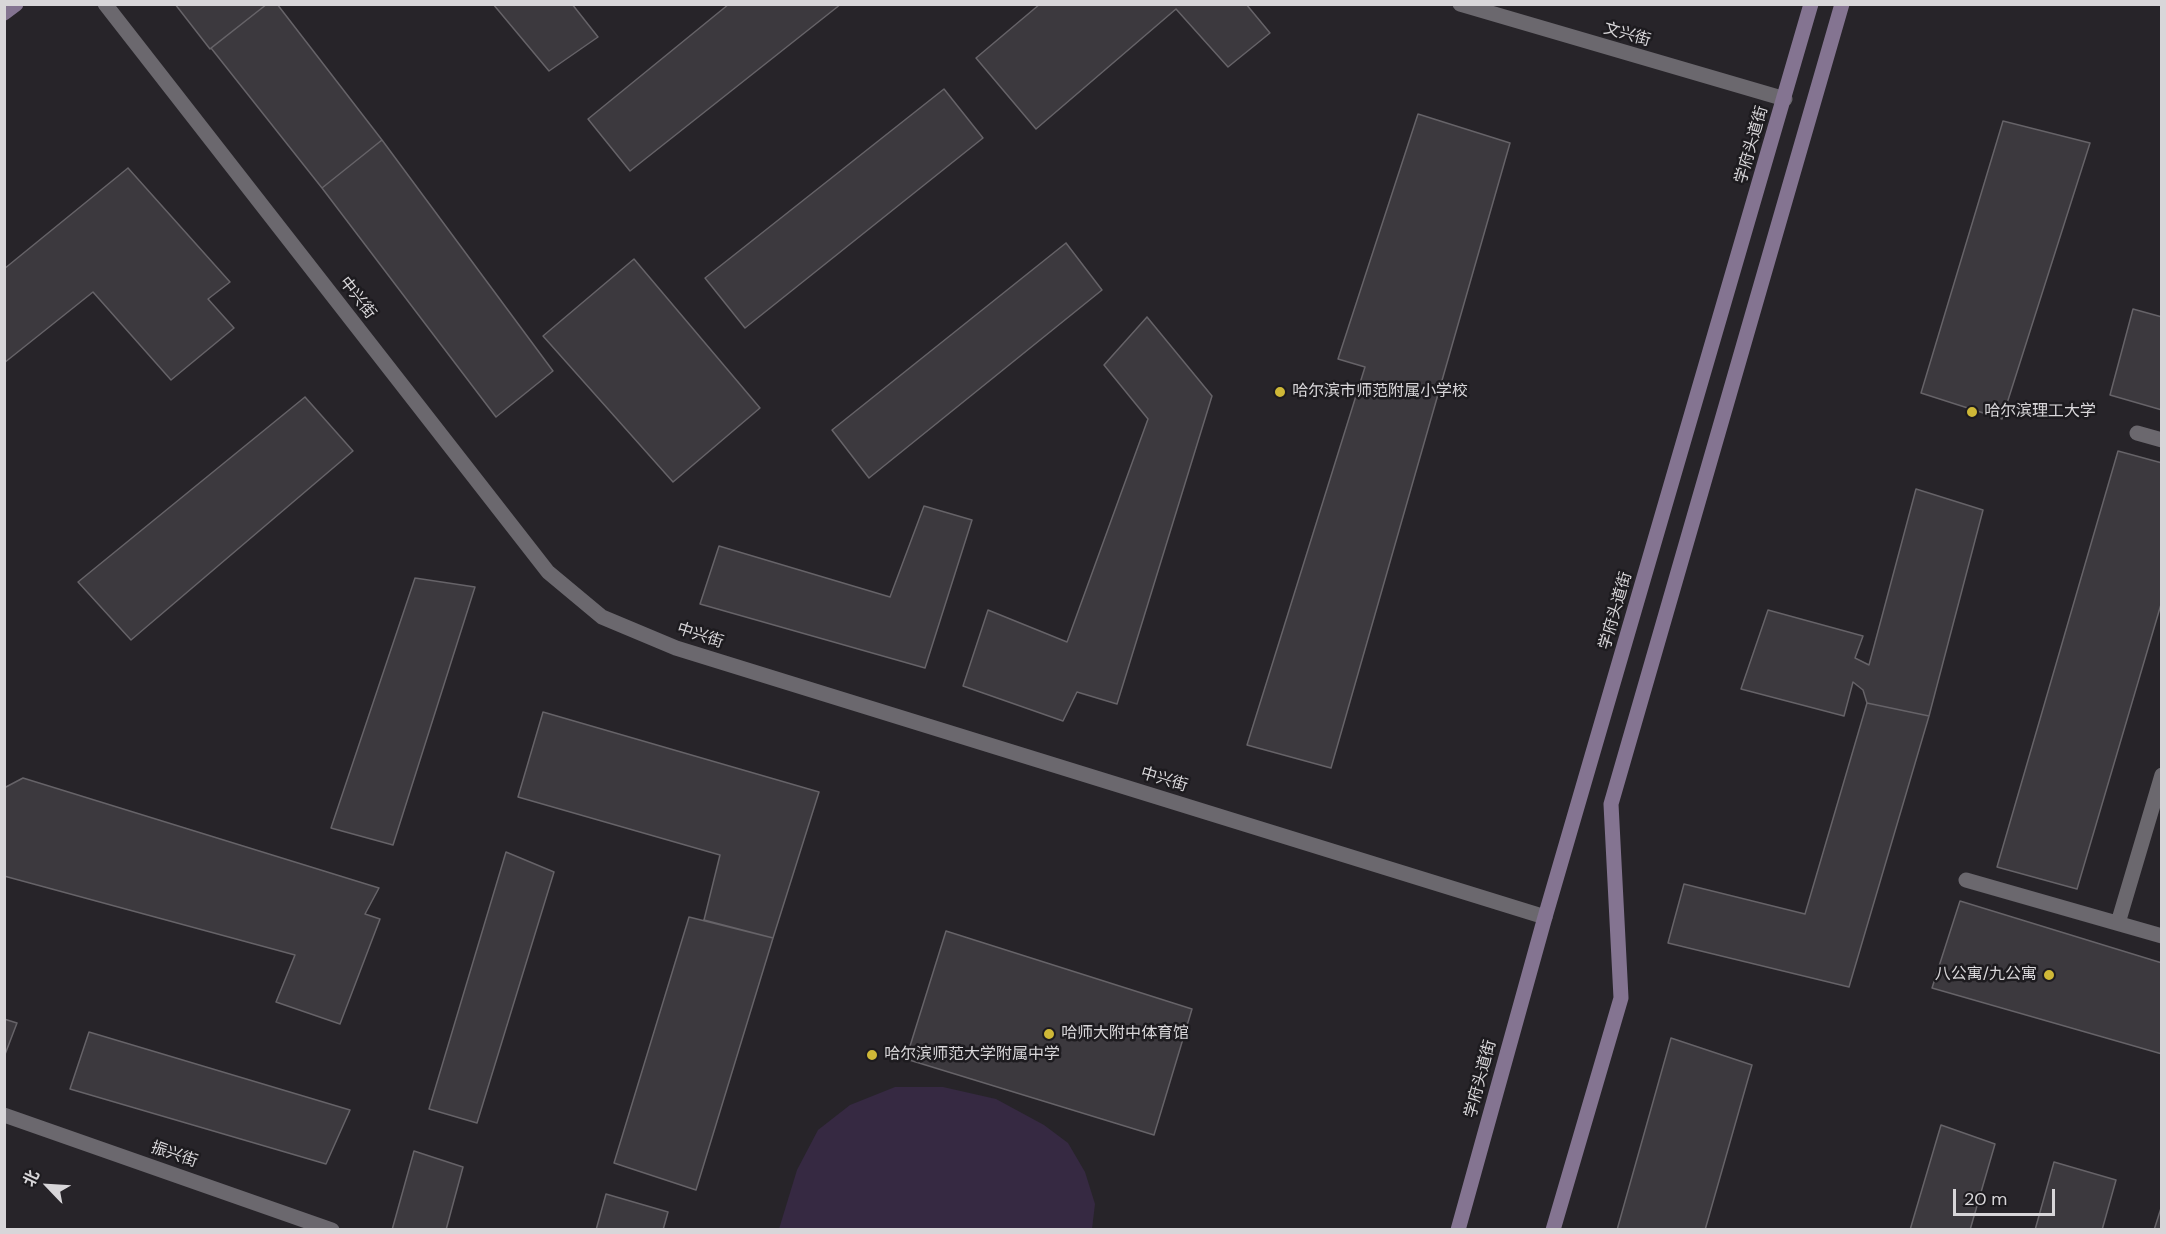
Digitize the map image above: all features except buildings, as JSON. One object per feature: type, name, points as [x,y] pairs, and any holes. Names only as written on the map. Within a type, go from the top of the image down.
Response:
[{"type":"main road","points":[[4,14],[16,4]]},
{"type":"main road","name":"学府头道街","points":[[1458,1230],[1545,917],[1811,4]]},
{"type":"main road","points":[[1553,1230],[1621,998],[1611,804],[1842,4]]},
{"type":"street","name":"中兴街","points":[[105,4],[548,572],[602,617],[676,648],[1545,917]]},
{"type":"street","name":"文兴街","points":[[1460,4],[1785,99]]},
{"type":"street","points":[[2137,433],[2162,440]]},
{"type":"street","points":[[2118,923],[2162,775]]},
{"type":"street","points":[[1966,880],[2162,936]]},
{"type":"street","name":"振兴街","points":[[4,1115],[332,1230]]},
{"type":"shaded area","points":[[895,1087],[943,1087],[996,1099],[1044,1125],[1068,1143],[1085,1172],[1095,1204],[1092,1229],[779,1229],[797,1170],[818,1130],[850,1105]]},
{"type":"place","name":"哈尔滨市师范附属小学校","points":[[1280,392]]},
{"type":"place","name":"哈尔滨理工大学","points":[[1972,412]]},
{"type":"place","name":"八公寓/九公寓","points":[[2049,975]]},
{"type":"place","name":"哈师大附中体育馆","points":[[1049,1034]]},
{"type":"place","name":"哈尔滨师范大学附属中学","points":[[872,1055]]}]
